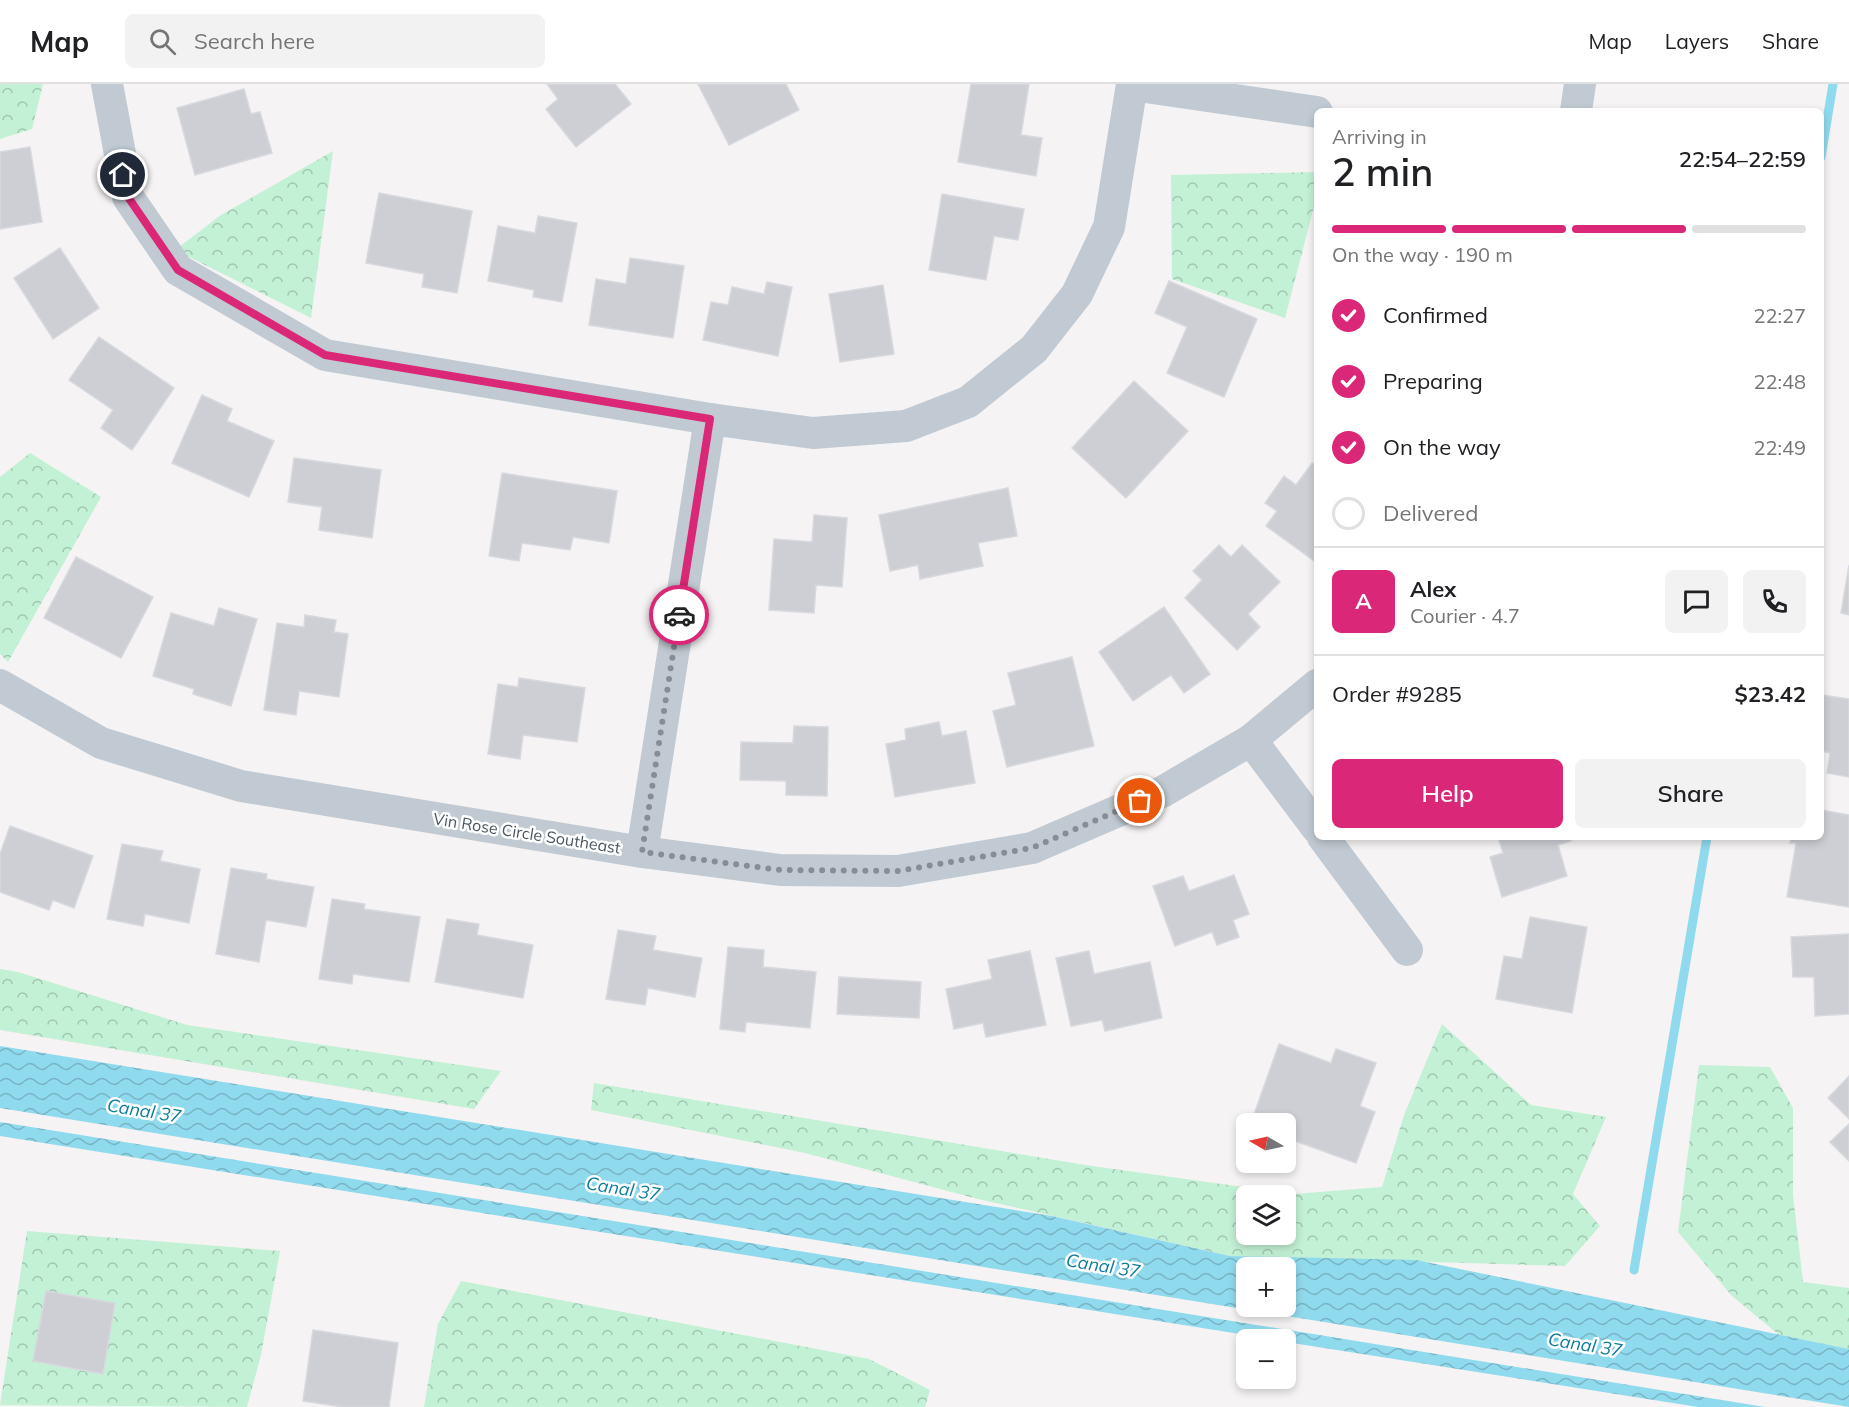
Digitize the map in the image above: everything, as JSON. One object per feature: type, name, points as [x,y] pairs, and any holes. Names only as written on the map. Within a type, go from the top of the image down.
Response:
[{"type":"street","points":[[106,84],[128,197],[178,270],[325,355],[710,419],[813,433],[906,426],[968,402],[1034,349],[1077,294],[1109,227],[1132,85],[1314,112]]},
{"type":"street","points":[[1576,108],[1580,84]]},
{"type":"street","points":[[642,852],[710,419]]},
{"type":"street","name":"Vin Rose Circle Southeast","points":[[0,685],[101,743],[241,786],[642,852],[780,870],[898,871],[1032,848],[1162,792],[1251,740],[1314,687]]},
{"type":"street","points":[[1251,740],[1314,824]]},
{"type":"street","points":[[1325,840],[1407,950]]},
{"type":"green space","points":[[0,84],[43,84],[32,129],[0,139]]},
{"type":"green space","points":[[333,151],[311,318],[175,250],[221,215]]},
{"type":"green space","points":[[1314,172],[1314,207],[1285,318],[1172,279],[1171,175]]},
{"type":"green space","points":[[30,453],[101,497],[8,662],[0,654],[0,477]]},
{"type":"green space","points":[[0,969],[18,972],[187,1025],[501,1071],[474,1109],[0,1030]]},
{"type":"green space","points":[[1442,1024],[1531,1105],[1606,1117],[1573,1194],[1600,1226],[1565,1266],[1230,1256],[978,1199],[805,1153],[591,1110],[594,1083],[1085,1165],[1236,1186],[1236,1245],[1296,1245],[1296,1194],[1382,1187],[1404,1115]]},
{"type":"green space","points":[[1699,1065],[1770,1067],[1793,1108],[1793,1195],[1803,1282],[1849,1288],[1849,1349],[1779,1335],[1731,1295],[1678,1232]]},
{"type":"green space","points":[[27,1231],[280,1251],[261,1355],[247,1407],[0,1405]]},
{"type":"green space","points":[[461,1281],[869,1359],[930,1390],[925,1407],[424,1407],[438,1324]]},
{"type":"water","name":"Canal 37","points":[[0,1046],[1052,1216],[1230,1256],[1276,1257],[1236,1257],[1236,1308],[0,1108]]},
{"type":"water","points":[[0,1122],[1282,1329],[1236,1329],[1236,1333],[0,1136]]},
{"type":"water","name":"Canal 37","points":[[1296,1257],[1416,1260],[1849,1349],[1849,1407],[1292,1317],[1296,1317]]},
{"type":"water","points":[[1296,1331],[1765,1407],[1698,1407],[1296,1344]]},
{"type":"building","points":[[547,84],[615,84],[631,104],[576,147],[546,109],[558,99]]},
{"type":"building","points":[[698,84],[786,84],[799,110],[729,145]]},
{"type":"building","points":[[971,84],[1029,84],[1021,135],[1042,138],[1036,176],[958,162]]},
{"type":"building","points":[[244,89],[251,114],[260,112],[272,153],[195,175],[177,108]]},
{"type":"building","points":[[30,147],[42,222],[0,229],[0,152]]},
{"type":"building","points":[[379,193],[472,211],[457,293],[422,287],[424,274],[366,263]]},
{"type":"building","points":[[942,194],[1024,209],[1018,240],[994,236],[986,280],[929,270]]},
{"type":"building","points":[[538,216],[577,223],[562,302],[533,297],[534,290],[488,281],[498,226],[535,233]]},
{"type":"building","points":[[60,248],[99,308],[53,339],[14,278]]},
{"type":"building","points":[[630,258],[684,266],[673,338],[589,325],[596,279],[626,284]]},
{"type":"building","points":[[1169,281],[1257,319],[1224,397],[1167,373],[1187,327],[1155,313]]},
{"type":"building","points":[[767,282],[792,287],[778,356],[703,340],[711,302],[728,305],[732,287],[764,294]]},
{"type":"building","points":[[883,285],[894,354],[840,362],[829,294]]},
{"type":"building","points":[[99,337],[174,388],[132,450],[101,428],[113,410],[69,380]]},
{"type":"building","points":[[1134,381],[1188,431],[1126,498],[1072,448]]},
{"type":"building","points":[[202,395],[232,409],[227,421],[274,441],[249,497],[172,463]]},
{"type":"building","points":[[294,458],[381,470],[372,538],[319,530],[322,507],[288,502]]},
{"type":"building","points":[[1312,463],[1314,465],[1314,561],[1266,526],[1277,511],[1265,503],[1284,476],[1296,485]]},
{"type":"building","points":[[502,473],[617,491],[609,543],[573,537],[570,550],[522,543],[519,561],[489,556]]},
{"type":"building","points":[[1008,488],[1017,536],[978,543],[983,566],[920,579],[918,565],[890,571],[879,515]]},
{"type":"building","points":[[814,515],[847,518],[842,587],[816,585],[814,613],[769,610],[774,539],[812,542]]},
{"type":"building","points":[[1219,545],[1231,557],[1242,545],[1280,582],[1248,614],[1260,627],[1237,650],[1185,598],[1202,580],[1193,571]]},
{"type":"building","points":[[76,557],[153,597],[121,658],[44,618]]},
{"type":"building","points":[[1849,565],[1849,615],[1841,613]]},
{"type":"building","points":[[1164,607],[1210,674],[1184,693],[1171,675],[1133,701],[1099,652]]},
{"type":"building","points":[[219,608],[257,619],[231,706],[193,694],[194,689],[153,676],[171,613],[214,626]]},
{"type":"building","points":[[305,615],[336,620],[334,632],[348,634],[339,697],[299,691],[296,715],[264,710],[277,623],[304,627]]},
{"type":"building","points":[[1072,657],[1094,746],[1007,767],[993,711],[1016,705],[1008,673]]},
{"type":"building","points":[[519,678],[585,688],[577,742],[523,735],[520,759],[488,754],[498,684],[518,687]]},
{"type":"building","points":[[1824,695],[1849,699],[1849,777],[1827,773],[1830,753],[1824,752]]},
{"type":"building","points":[[939,722],[942,736],[966,731],[975,783],[895,797],[886,744],[906,740],[905,729]]},
{"type":"building","points":[[794,726],[828,727],[827,796],[786,795],[786,781],[740,780],[741,742],[793,743]]},
{"type":"building","points":[[1824,811],[1849,815],[1849,907],[1787,897],[1796,843],[1790,843],[1790,840],[1824,840]]},
{"type":"building","points":[[10,826],[93,856],[74,908],[53,900],[49,910],[0,892],[0,854]]},
{"type":"building","points":[[1499,840],[1571,841],[1558,845],[1567,876],[1502,897],[1490,857],[1503,853]]},
{"type":"building","points":[[122,844],[163,851],[160,861],[200,869],[189,923],[145,914],[143,926],[107,919]]},
{"type":"building","points":[[231,868],[267,874],[266,879],[314,887],[306,927],[266,920],[259,962],[216,954]]},
{"type":"building","points":[[1234,875],[1249,914],[1233,920],[1239,937],[1217,945],[1212,932],[1175,946],[1153,886],[1183,876],[1189,891]]},
{"type":"building","points":[[332,899],[365,904],[364,909],[420,917],[409,982],[353,974],[352,984],[319,979]]},
{"type":"building","points":[[1530,917],[1587,927],[1572,1013],[1496,999],[1504,956],[1522,959]]},
{"type":"building","points":[[447,919],[479,924],[477,935],[533,945],[523,998],[435,982]]},
{"type":"building","points":[[618,930],[656,936],[653,950],[702,958],[695,997],[648,988],[645,1005],[606,999]]},
{"type":"building","points":[[1849,934],[1849,1014],[1815,1016],[1814,977],[1793,977],[1791,937]]},
{"type":"building","points":[[728,947],[764,950],[763,967],[816,972],[810,1028],[746,1022],[745,1032],[720,1029]]},
{"type":"building","points":[[1030,951],[1046,1025],[986,1037],[983,1023],[954,1029],[946,989],[992,979],[988,960]]},
{"type":"building","points":[[1089,951],[1094,974],[1150,962],[1162,1018],[1105,1031],[1102,1020],[1071,1026],[1056,958]]},
{"type":"building","points":[[839,977],[921,982],[919,1018],[837,1014]]},
{"type":"building","points":[[1279,1044],[1331,1063],[1336,1049],[1376,1063],[1360,1106],[1375,1112],[1356,1163],[1296,1141],[1296,1113],[1254,1113]]},
{"type":"building","points":[[1849,1076],[1849,1119],[1828,1098]]},
{"type":"building","points":[[1849,1124],[1849,1161],[1830,1142]]},
{"type":"building","points":[[46,1291],[115,1303],[103,1374],[33,1361]]},
{"type":"building","points":[[313,1330],[398,1343],[389,1407],[343,1407],[303,1401]]},
{"type":"waterway","points":[[1824,139],[1833,84]]},
{"type":"waterway","points":[[1634,1270],[1706,840]]},
{"type":"way so far","points":[[679,615],[642,852],[780,870],[898,871],[1032,848],[1140,801]]},
{"type":"route","points":[[123,175],[128,197],[178,270],[325,355],[710,419],[679,615]]}]
